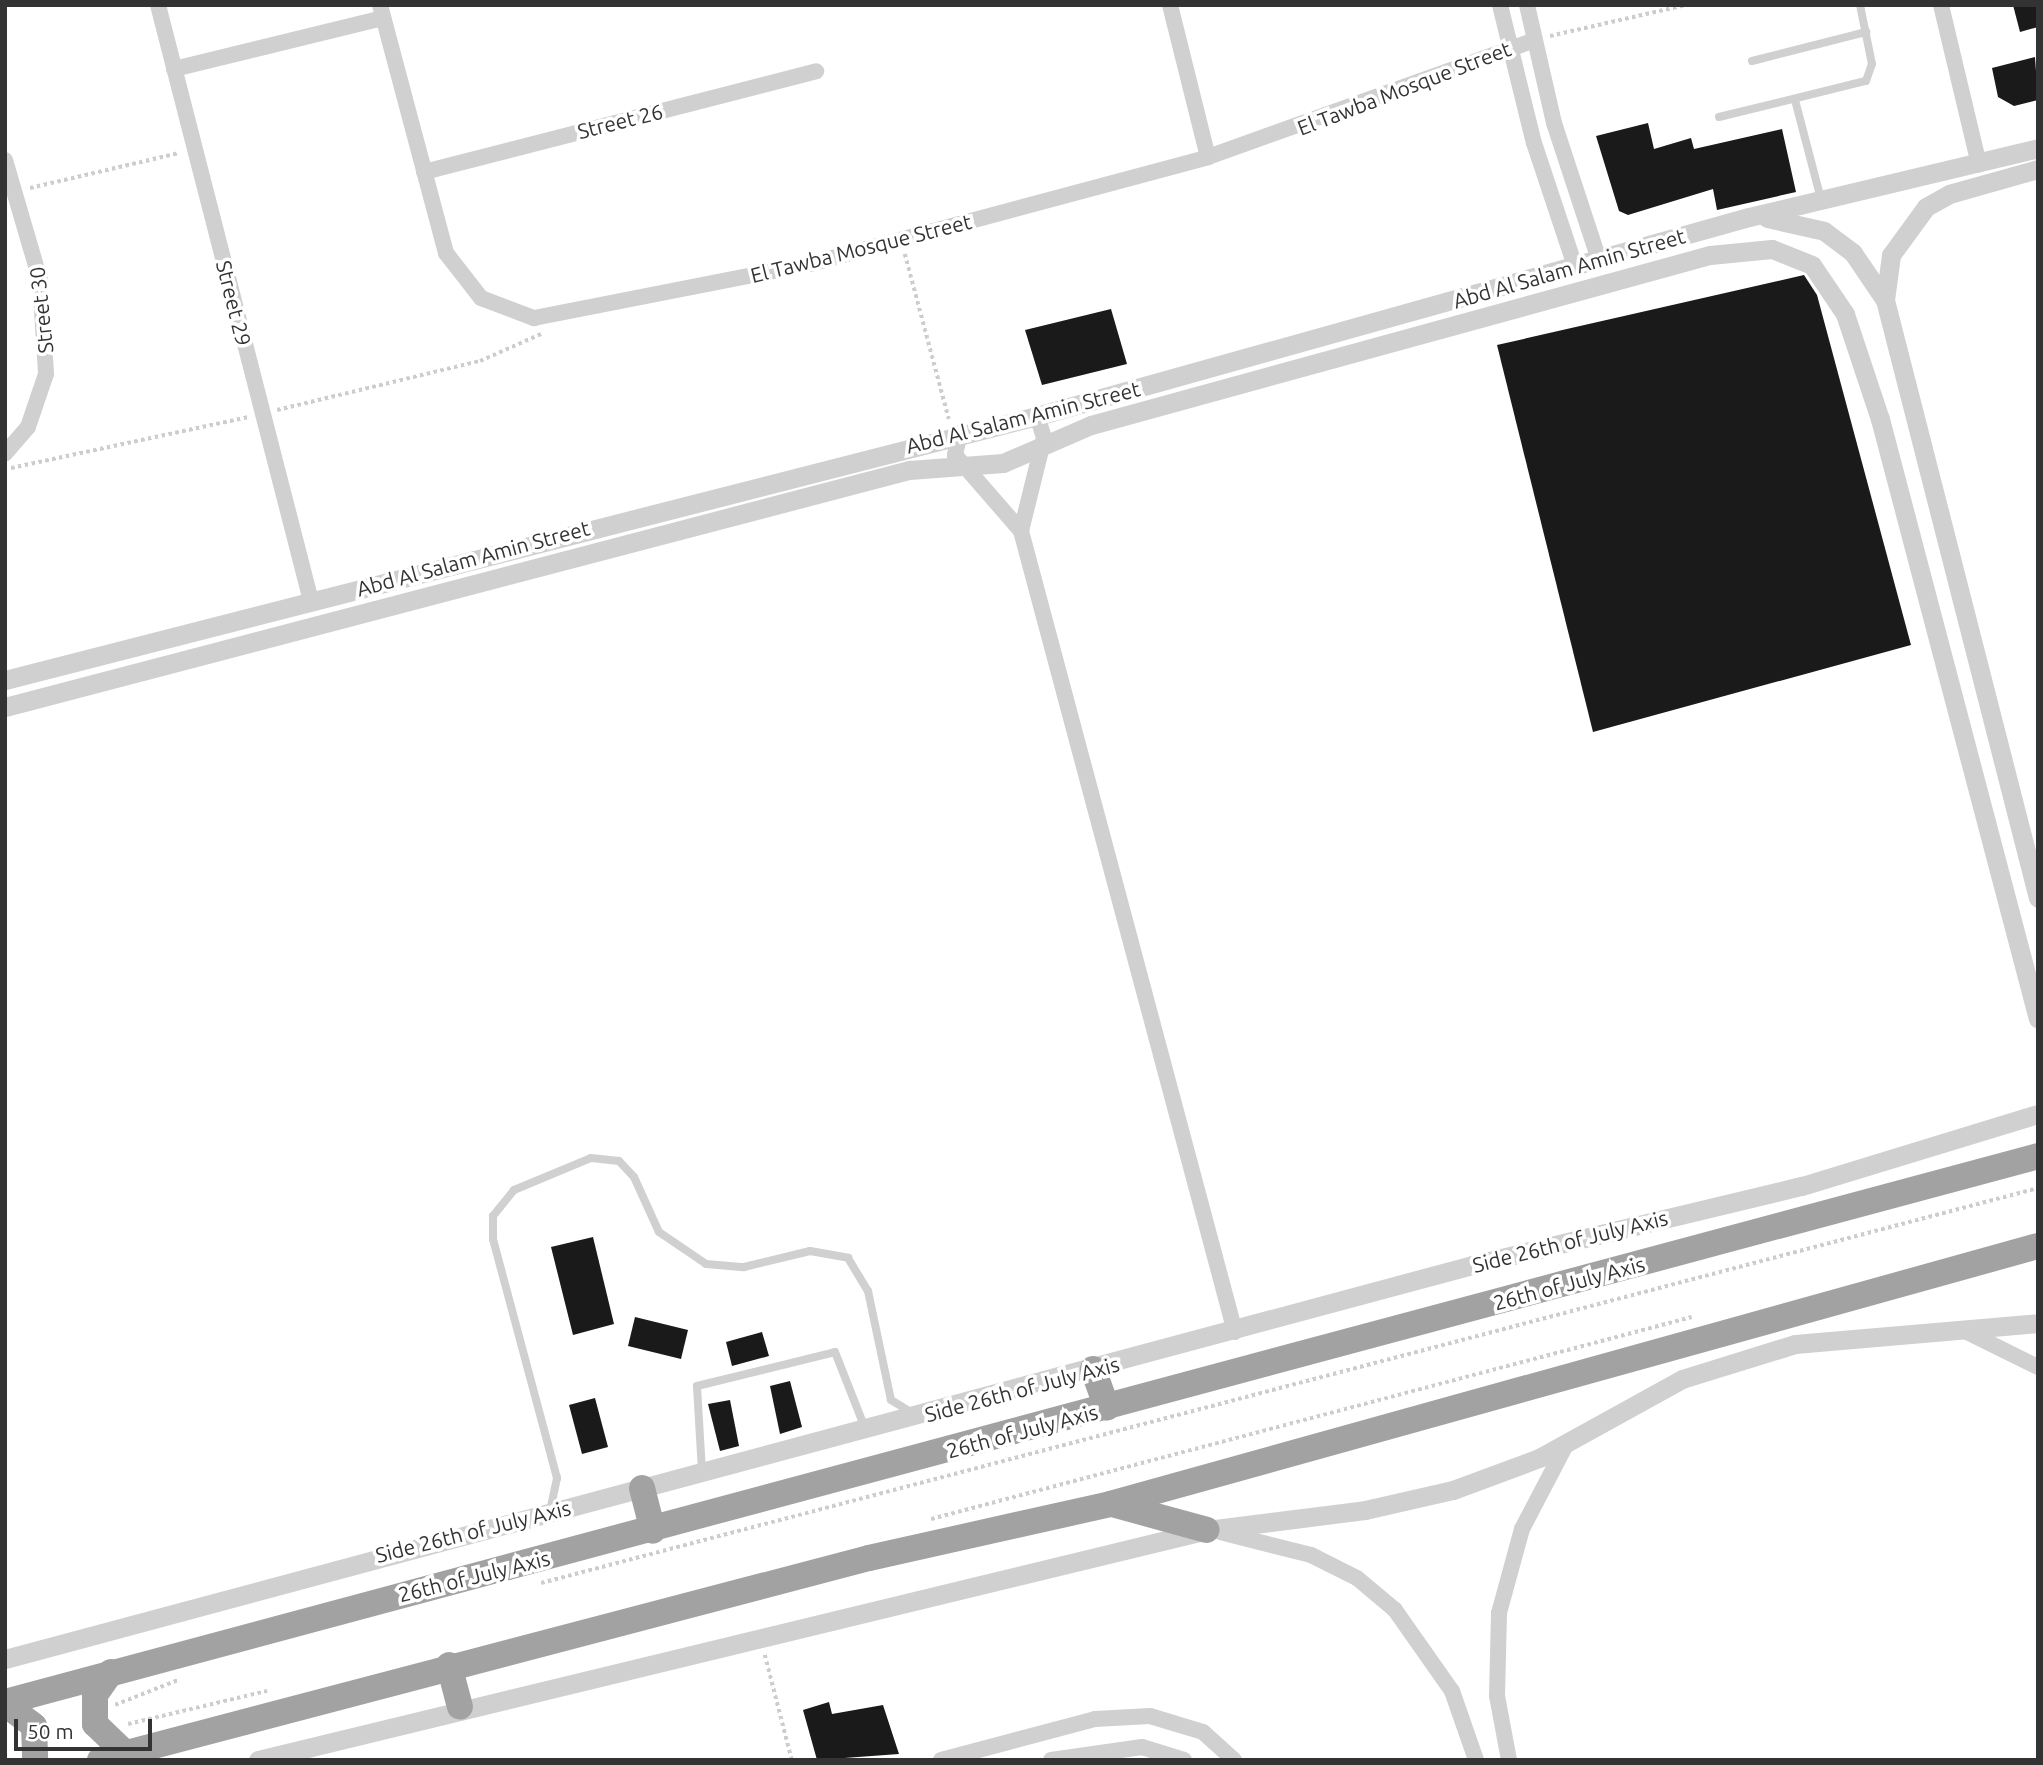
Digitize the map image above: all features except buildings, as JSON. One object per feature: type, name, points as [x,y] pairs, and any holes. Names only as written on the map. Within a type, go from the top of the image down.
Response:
[{"type":"highway","name":"26th of July Axis","points":[[5,1703],[111,1672],[653,1531],[2038,1156]]},
{"type":"highway","points":[[100,1760],[449,1665],[1110,1504],[2038,1246]]},
{"type":"highway","points":[[1093,1369],[1107,1408]]},
{"type":"highway","points":[[642,1489],[653,1531]]},
{"type":"highway","points":[[1110,1504],[1207,1530]]},
{"type":"highway","points":[[449,1665],[460,1707]]},
{"type":"highway","points":[[111,1672],[95,1695],[95,1724],[125,1753]]},
{"type":"highway","points":[[5,1703],[34,1726],[35,1760]]},
{"type":"street","name":"Street 29","points":[[158,5],[311,601]]},
{"type":"street","points":[[1170,5],[1208,157]]},
{"type":"street","points":[[1500,5],[1509,48],[1575,266]]},
{"type":"street","points":[[1527,5],[1534,40],[1598,257]]},
{"type":"street","points":[[1941,5],[1979,165]]},
{"type":"street","points":[[174,69],[382,11]]},
{"type":"street","name":"El Tawba Mosque Street","points":[[382,11],[446,253],[460,278],[506,311],[562,316],[901,239],[1208,157],[1336,116],[1534,40]]},
{"type":"street","name":"Street 26","points":[[424,172],[816,71]]},
{"type":"street","name":"Abd Al Salam Amin Street","points":[[5,680],[1037,415],[1749,217],[1979,165],[2038,148]]},
{"type":"street","name":"Street 30","points":[[5,160],[17,191],[40,281],[46,374],[28,427],[5,453]]},
{"type":"street","points":[[1885,300],[1891,255],[1926,207],[1950,194],[2038,169]]},
{"type":"street","points":[[1749,217],[1790,219],[1824,231],[1853,253],[1885,300],[1930,485],[2038,898]]},
{"type":"street","name":"Abd Al Salam Amin Street","points":[[5,707],[909,470],[965,466],[1038,451],[1091,425],[1710,255],[1772,248],[1812,265],[1845,314],[1899,494]]},
{"type":"street","points":[[1021,531],[1044,428],[1037,415]]},
{"type":"street","points":[[957,434],[954,450],[1021,531],[1235,1332]]},
{"type":"street","points":[[1930,485],[1899,494],[2038,1019]]},
{"type":"street","points":[[582,530],[586,555]]},
{"type":"street","points":[[1951,692],[1982,685]]},
{"type":"street","name":"Side 26th of July Axis","points":[[5,1659],[1235,1332],[1472,1265],[1802,1186],[2035,1111]]},
{"type":"street","points":[[258,1760],[460,1707],[1207,1530],[1409,1501],[1497,1475],[1566,1445],[1672,1385],[1738,1358],[1841,1337],[2038,1323]]},
{"type":"street","points":[[1955,1327],[2038,1367]]},
{"type":"street","points":[[1509,1760],[1497,1696],[1499,1613],[1522,1529],[1566,1445]]},
{"type":"street","points":[[1207,1530],[1311,1555],[1357,1578],[1395,1610],[1452,1690],[1476,1760]]},
{"type":"street","points":[[941,1760],[1095,1719],[1150,1716],[1203,1732],[1234,1760]]},
{"type":"street","points":[[1050,1731],[1053,1759],[1142,1747],[1184,1760]]},
{"type":"lane","points":[[1719,117],[1866,81],[1872,64],[1860,5]]},
{"type":"lane","points":[[1752,61],[1866,32]]},
{"type":"lane","points":[[1795,100],[1821,199]]},
{"type":"lane","points":[[550,1512],[557,1478],[493,1239],[493,1216],[514,1190],[591,1158],[619,1161],[634,1177],[659,1232],[706,1264],[744,1267],[810,1251],[848,1258],[868,1290],[891,1400],[922,1416]]},
{"type":"lane","points":[[702,1474],[697,1386],[835,1353],[866,1431]]},
{"type":"path","points":[[1534,40],[1685,5]]},
{"type":"path","points":[[17,191],[195,149]]},
{"type":"path","points":[[901,239],[957,434]]},
{"type":"path","points":[[5,468],[67,461],[510,352],[562,316]]},
{"type":"path","points":[[533,1585],[2038,1188]]},
{"type":"path","points":[[920,1522],[1699,1315]]},
{"type":"path","points":[[760,1636],[792,1760]]},
{"type":"path","points":[[107,1707],[188,1678]]},
{"type":"path","points":[[124,1725],[275,1689]]}]
